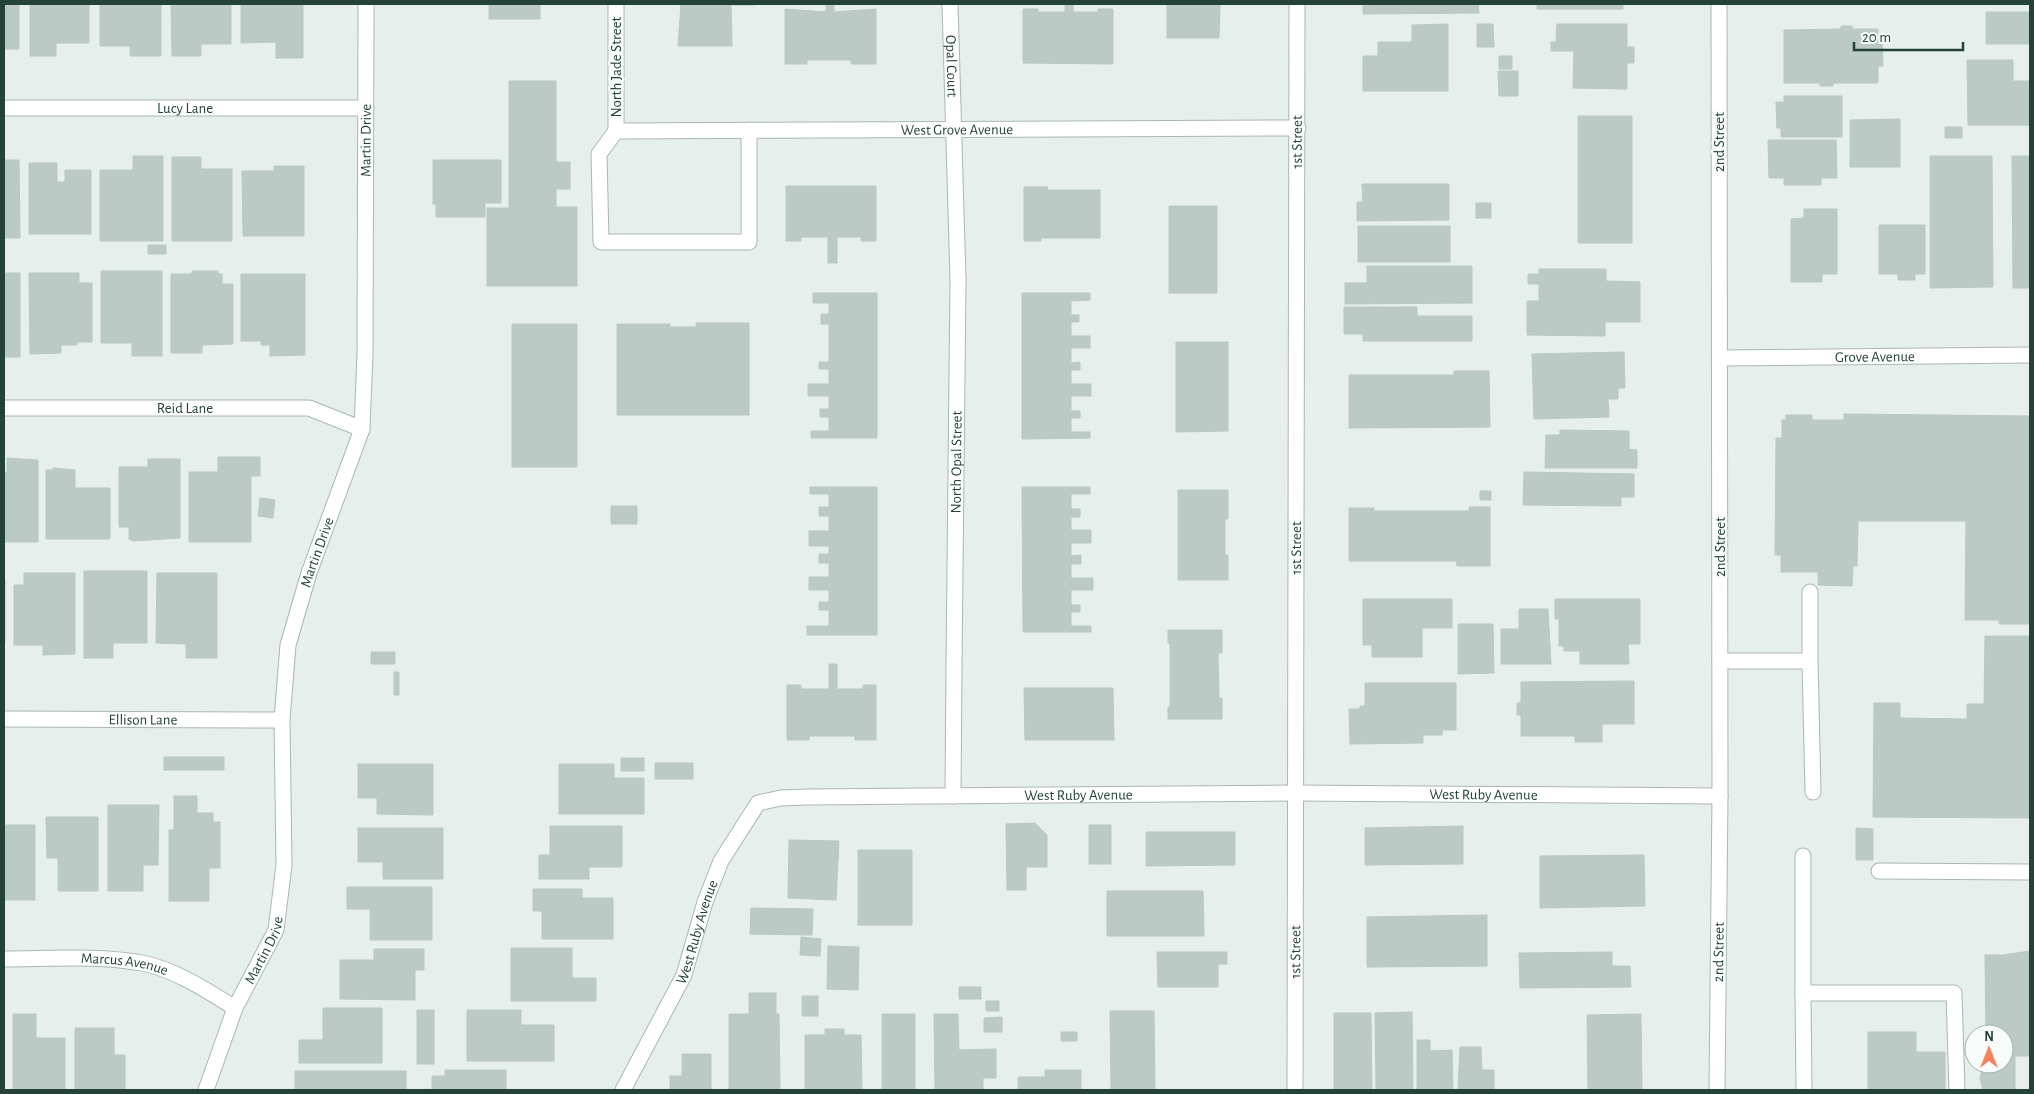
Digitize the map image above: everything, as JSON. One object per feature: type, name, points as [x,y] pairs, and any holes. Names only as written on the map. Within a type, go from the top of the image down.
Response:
[{"type":"street","name":"Martin Drive","points":[[206,1090],[235,1008],[276,930],[284,865],[282,720],[288,646],[308,573],[362,429],[365,354],[366,4]]},
{"type":"street","name":"North Jade Street","points":[[616,4],[616,131]]},
{"type":"street","name":"Opal Court","points":[[950,4],[954,128]]},
{"type":"street","name":"1st Street","points":[[1295,1090],[1297,4]]},
{"type":"street","name":"2nd Street","points":[[1717,1090],[1720,796],[1719,4]]},
{"type":"street","name":"Lucy Lane","points":[[4,108],[366,108]]},
{"type":"street","name":"West Grove Avenue","points":[[616,131],[954,128],[1298,128]]},
{"type":"street","name":"North Opal Street","points":[[953,796],[958,280],[954,128]]},
{"type":"street","points":[[616,131],[599,154],[601,242],[748,242],[750,130]]},
{"type":"street","name":"Grove Avenue","points":[[1720,358],[2030,355]]},
{"type":"street","name":"Reid Lane","points":[[4,408],[309,408],[362,429]]},
{"type":"street","points":[[1810,592],[1812,792]]},
{"type":"street","points":[[1720,661],[1810,661]]},
{"type":"street","name":"Ellison Lane","points":[[4,719],[282,720]]},
{"type":"street","name":"West Ruby Avenue","points":[[623,1090],[684,975],[705,902],[721,861],[758,804],[781,798],[808,797],[1295,793],[1720,796]]},
{"type":"street","points":[[1802,856],[1804,1090]]},
{"type":"street","points":[[1879,871],[2030,872]]},
{"type":"street","name":"Marcus Avenue","points":[[4,959],[94,959],[143,963],[194,983],[235,1008]]},
{"type":"street","points":[[1802,993],[1954,993],[1957,1090]]},
{"type":"building","points":[[4,4],[19,4],[19,49],[4,49]]},
{"type":"building","points":[[30,4],[89,4],[89,43],[56,43],[56,56],[30,56]]},
{"type":"building","points":[[100,4],[161,4],[161,56],[130,56],[130,46],[100,46]]},
{"type":"building","points":[[171,4],[231,4],[231,44],[201,44],[201,56],[172,56]]},
{"type":"building","points":[[241,4],[303,4],[303,58],[276,58],[276,42],[241,43]]},
{"type":"building","points":[[489,4],[540,4],[540,19],[489,19]]},
{"type":"building","points":[[681,4],[755,5],[731,5],[732,46],[678,46]]},
{"type":"building","points":[[826,4],[834,4],[834,12],[876,9],[876,64],[851,64],[851,60],[807,60],[807,64],[785,64],[785,9],[826,12]]},
{"type":"building","points":[[1065,4],[1073,4],[1073,12],[1098,12],[1098,9],[1113,9],[1113,64],[1023,63],[1023,9],[1038,9],[1038,12],[1065,12]]},
{"type":"building","points":[[1167,4],[1220,4],[1219,38],[1167,38]]},
{"type":"building","points":[[1363,4],[1478,4],[1479,13],[1363,14]]},
{"type":"building","points":[[1537,4],[1623,4],[1623,9],[1537,9]]},
{"type":"building","points":[[1986,12],[2030,12],[2030,44],[1986,44]]},
{"type":"building","points":[[1448,24],[1448,91],[1363,91],[1363,56],[1378,56],[1378,42],[1412,42],[1412,25]]},
{"type":"building","points":[[1477,24],[1493,24],[1494,47],[1477,47]]},
{"type":"building","points":[[1557,24],[1627,24],[1627,47],[1634,47],[1634,63],[1627,63],[1627,89],[1573,88],[1574,51],[1551,51],[1551,42],[1556,42]]},
{"type":"building","points":[[1841,26],[1852,26],[1852,29],[1878,29],[1878,35],[1882,35],[1883,66],[1878,66],[1878,83],[1833,83],[1833,86],[1820,86],[1820,83],[1784,83],[1784,30],[1841,29]]},
{"type":"building","points":[[1499,56],[1512,56],[1512,69],[1499,69]]},
{"type":"building","points":[[1967,60],[2013,60],[2013,81],[2030,81],[2030,125],[1968,125]]},
{"type":"building","points":[[1498,71],[1518,71],[1518,96],[1499,96]]},
{"type":"building","points":[[509,81],[556,81],[556,162],[570,162],[570,189],[556,189],[556,207],[577,207],[577,286],[487,286],[487,208],[509,208]]},
{"type":"building","points":[[1784,96],[1842,96],[1842,137],[1781,137],[1781,128],[1777,128],[1776,102],[1784,102]]},
{"type":"building","points":[[1578,116],[1632,116],[1632,243],[1578,243]]},
{"type":"building","points":[[1900,119],[1900,167],[1850,167],[1850,120]]},
{"type":"building","points":[[1945,127],[1962,127],[1962,138],[1945,138]]},
{"type":"building","points":[[1768,140],[1836,140],[1837,178],[1821,178],[1821,185],[1784,185],[1784,178],[1769,178]]},
{"type":"building","points":[[133,156],[163,156],[163,241],[100,241],[100,170],[133,170]]},
{"type":"building","points":[[1930,156],[1992,156],[1993,287],[1930,288]]},
{"type":"building","points":[[2012,156],[2030,156],[2030,288],[2013,288]]},
{"type":"building","points":[[172,157],[201,157],[201,169],[232,169],[232,241],[172,241]]},
{"type":"building","points":[[4,160],[19,160],[20,238],[4,238]]},
{"type":"building","points":[[433,160],[501,160],[501,203],[485,203],[485,217],[436,217],[436,204],[433,204]]},
{"type":"building","points":[[29,163],[57,163],[57,182],[65,182],[65,170],[91,170],[91,234],[29,234]]},
{"type":"building","points":[[274,166],[304,166],[304,236],[243,236],[242,171],[274,171]]},
{"type":"building","points":[[1362,184],[1449,184],[1449,220],[1357,221],[1357,202],[1363,202]]},
{"type":"building","points":[[786,186],[876,186],[876,241],[861,241],[861,237],[837,237],[837,263],[828,263],[828,237],[801,237],[801,241],[786,241]]},
{"type":"building","points":[[1024,187],[1048,187],[1047,190],[1100,190],[1100,238],[1041,238],[1041,241],[1024,241]]},
{"type":"building","points":[[1476,203],[1491,203],[1491,218],[1476,218]]},
{"type":"building","points":[[1169,206],[1217,206],[1217,293],[1169,293]]},
{"type":"building","points":[[1804,209],[1837,209],[1837,274],[1822,274],[1822,282],[1791,282],[1791,219],[1804,218]]},
{"type":"building","points":[[1879,225],[1925,225],[1925,274],[1915,274],[1915,280],[1898,280],[1898,274],[1879,274]]},
{"type":"building","points":[[1358,226],[1450,226],[1450,262],[1358,262]]},
{"type":"building","points":[[148,245],[166,245],[166,254],[148,254]]},
{"type":"building","points":[[1367,266],[1472,266],[1472,303],[1345,304],[1345,283],[1367,283]]},
{"type":"building","points":[[1539,269],[1606,269],[1606,281],[1640,282],[1640,322],[1605,322],[1605,336],[1527,335],[1527,301],[1539,301],[1539,284],[1528,284],[1528,274],[1539,274]]},
{"type":"building","points":[[101,271],[162,271],[162,356],[132,356],[132,343],[101,343]]},
{"type":"building","points":[[192,271],[218,271],[218,274],[222,274],[222,284],[233,284],[233,344],[202,345],[202,353],[171,353],[171,274],[192,274]]},
{"type":"building","points":[[4,273],[20,273],[20,357],[4,357]]},
{"type":"building","points":[[29,273],[79,273],[79,283],[92,283],[92,342],[77,342],[77,345],[61,345],[61,353],[30,354]]},
{"type":"building","points":[[241,274],[305,274],[305,355],[270,356],[270,345],[261,345],[261,341],[241,341]]},
{"type":"building","points":[[813,293],[877,293],[877,438],[811,438],[811,431],[829,431],[829,417],[820,417],[820,409],[829,409],[829,396],[808,396],[808,384],[829,384],[829,369],[819,369],[819,362],[829,362],[829,324],[821,324],[821,314],[829,314],[829,303],[813,303]]},
{"type":"building","points":[[1022,293],[1090,293],[1090,300],[1071,301],[1071,315],[1079,315],[1079,322],[1071,322],[1071,336],[1090,336],[1090,348],[1071,348],[1071,363],[1080,362],[1080,370],[1071,370],[1071,384],[1091,384],[1091,396],[1071,396],[1071,411],[1080,411],[1080,418],[1071,418],[1071,432],[1090,432],[1090,438],[1022,439]]},
{"type":"building","points":[[1344,307],[1417,307],[1417,316],[1472,316],[1472,341],[1363,341],[1363,334],[1344,334]]},
{"type":"building","points":[[696,323],[749,323],[749,415],[617,415],[617,324],[670,324],[670,327],[696,327]]},
{"type":"building","points":[[512,324],[577,324],[577,467],[512,467]]},
{"type":"building","points":[[1176,342],[1228,342],[1228,431],[1176,432]]},
{"type":"building","points":[[1624,352],[1625,388],[1618,388],[1618,399],[1608,399],[1609,417],[1534,419],[1532,354]]},
{"type":"building","points":[[1454,371],[1489,371],[1490,427],[1349,428],[1349,375],[1454,375]]},
{"type":"building","points":[[1844,414],[2030,416],[2030,624],[1999,624],[1999,620],[1965,620],[1966,521],[1858,521],[1857,566],[1853,566],[1852,586],[1818,585],[1818,572],[1781,572],[1781,555],[1775,555],[1776,438],[1782,438],[1782,420],[1786,420],[1786,415],[1812,415],[1812,420],[1844,420]]},
{"type":"building","points":[[1560,430],[1629,431],[1629,449],[1637,450],[1637,468],[1545,468],[1546,435],[1560,435]]},
{"type":"building","points":[[218,457],[260,457],[260,476],[251,476],[251,542],[189,542],[189,472],[218,472]]},
{"type":"building","points":[[7,458],[38,460],[38,542],[4,542],[4,472],[7,472]]},
{"type":"building","points":[[148,459],[180,459],[180,538],[133,541],[129,539],[129,527],[119,527],[119,467],[148,467]]},
{"type":"building","points":[[53,468],[75,470],[75,488],[110,488],[110,539],[46,539],[46,470],[53,470]]},
{"type":"building","points":[[1524,472],[1634,474],[1634,497],[1621,497],[1621,506],[1523,505]]},
{"type":"building","points":[[810,487],[877,487],[877,635],[807,635],[807,626],[829,626],[829,610],[819,610],[819,602],[829,602],[829,590],[809,590],[809,577],[829,577],[829,563],[819,563],[819,554],[829,554],[829,546],[809,546],[809,531],[829,531],[829,516],[819,516],[819,507],[829,507],[829,494],[810,494]]},
{"type":"building","points":[[1022,487],[1090,487],[1090,494],[1071,494],[1071,509],[1080,509],[1080,517],[1071,517],[1071,530],[1091,530],[1091,543],[1071,543],[1071,556],[1081,555],[1081,564],[1071,564],[1071,578],[1093,578],[1093,590],[1071,590],[1071,605],[1080,605],[1080,612],[1071,612],[1071,626],[1091,626],[1091,632],[1023,632]]},
{"type":"building","points":[[1178,490],[1228,490],[1228,519],[1225,519],[1225,555],[1228,555],[1228,580],[1178,580]]},
{"type":"building","points":[[1480,491],[1491,491],[1491,500],[1480,500]]},
{"type":"building","points":[[260,498],[275,500],[273,518],[258,516]]},
{"type":"building","points":[[611,506],[637,506],[637,524],[611,524]]},
{"type":"building","points":[[1469,507],[1490,507],[1490,566],[1457,566],[1456,561],[1349,561],[1349,508],[1374,508],[1374,511],[1469,511]]},
{"type":"building","points":[[84,571],[147,571],[147,643],[113,643],[113,658],[84,658]]},
{"type":"building","points":[[24,573],[75,573],[75,654],[43,655],[43,645],[14,645],[14,585],[24,585]]},
{"type":"building","points":[[157,573],[217,573],[217,658],[186,658],[186,644],[156,643]]},
{"type":"building","points":[[5,579],[5,642],[4,642]]},
{"type":"building","points":[[1363,599],[1452,599],[1452,628],[1422,628],[1422,657],[1372,657],[1372,645],[1363,645]]},
{"type":"building","points":[[1555,599],[1640,599],[1640,644],[1628,644],[1629,664],[1580,664],[1580,651],[1564,651],[1564,646],[1559,646],[1559,619],[1555,619]]},
{"type":"building","points":[[1519,609],[1548,609],[1551,664],[1501,664],[1501,629],[1519,629]]},
{"type":"building","points":[[1458,624],[1493,624],[1494,673],[1458,674]]},
{"type":"building","points":[[1168,630],[1222,630],[1222,653],[1218,653],[1219,698],[1222,698],[1222,719],[1168,719],[1168,707],[1170,707],[1170,643],[1168,643]]},
{"type":"building","points":[[1985,636],[2030,636],[2030,818],[1873,817],[1874,703],[1900,703],[1900,718],[1967,719],[1967,704],[1984,704]]},
{"type":"building","points":[[371,652],[395,652],[395,664],[371,664]]},
{"type":"building","points":[[829,664],[837,664],[837,689],[863,689],[863,685],[876,685],[876,740],[855,740],[855,736],[809,736],[809,740],[787,740],[787,685],[801,685],[801,689],[829,689]]},
{"type":"building","points":[[394,672],[399,672],[399,695],[394,695]]},
{"type":"building","points":[[1634,681],[1634,724],[1602,724],[1602,742],[1575,742],[1575,736],[1521,736],[1521,715],[1517,715],[1517,703],[1521,703],[1521,682]]},
{"type":"building","points":[[1365,683],[1456,683],[1456,730],[1442,730],[1442,735],[1423,735],[1423,743],[1350,744],[1349,709],[1360,709],[1360,706],[1365,706]]},
{"type":"building","points":[[1024,688],[1113,688],[1114,740],[1025,740]]},
{"type":"building","points":[[164,757],[224,757],[224,770],[164,770]]},
{"type":"building","points":[[621,758],[644,758],[644,771],[621,771]]},
{"type":"building","points":[[655,763],[693,763],[693,779],[655,779]]},
{"type":"building","points":[[358,764],[433,764],[433,815],[377,814],[377,798],[358,798]]},
{"type":"building","points":[[559,764],[614,764],[614,778],[644,778],[644,814],[559,814]]},
{"type":"building","points":[[174,796],[197,796],[197,813],[213,813],[213,822],[220,822],[220,868],[209,868],[209,901],[169,901],[169,830],[174,830]]},
{"type":"building","points":[[108,805],[159,805],[158,865],[143,865],[143,891],[108,891]]},
{"type":"building","points":[[46,817],[98,817],[98,891],[58,891],[58,858],[47,858]]},
{"type":"building","points":[[1035,823],[1047,835],[1047,867],[1026,867],[1026,890],[1007,890],[1006,824]]},
{"type":"building","points":[[4,825],[35,825],[35,900],[4,900]]},
{"type":"building","points":[[1089,825],[1111,825],[1111,864],[1089,864]]},
{"type":"building","points":[[550,826],[622,826],[622,867],[589,867],[589,879],[539,879],[539,855],[550,855]]},
{"type":"building","points":[[1463,826],[1463,864],[1365,865],[1365,828]]},
{"type":"building","points":[[358,828],[443,828],[443,879],[383,879],[383,862],[358,862]]},
{"type":"building","points":[[1856,828],[1873,829],[1873,860],[1856,860]]},
{"type":"building","points":[[1146,832],[1235,832],[1235,865],[1146,866]]},
{"type":"building","points":[[789,840],[839,841],[836,900],[788,898]]},
{"type":"building","points":[[858,850],[912,850],[912,925],[858,925]]},
{"type":"building","points":[[1644,855],[1645,906],[1540,908],[1540,856]]},
{"type":"building","points":[[347,887],[432,887],[432,940],[370,940],[370,909],[347,909]]},
{"type":"building","points":[[533,889],[582,889],[582,898],[613,898],[613,939],[542,939],[542,911],[533,911]]},
{"type":"building","points":[[1107,891],[1203,891],[1204,936],[1107,936]]},
{"type":"building","points":[[751,908],[813,909],[812,935],[750,934]]},
{"type":"building","points":[[1487,915],[1487,966],[1367,967],[1367,917]]},
{"type":"building","points":[[801,937],[821,939],[820,956],[800,955]]},
{"type":"building","points":[[828,946],[859,947],[858,990],[827,989]]},
{"type":"building","points":[[511,948],[572,948],[572,978],[596,978],[596,1001],[511,1001]]},
{"type":"building","points":[[374,949],[424,949],[424,970],[415,970],[415,1000],[340,999],[340,960],[374,960]]},
{"type":"building","points":[[2030,951],[2030,1056],[2015,1056],[2015,1090],[1983,1090],[1980,1079],[1981,1074],[2014,1074],[2014,1024],[1986,1024],[1985,955],[2003,955]]},
{"type":"building","points":[[1157,952],[1227,952],[1227,964],[1218,964],[1218,987],[1158,987]]},
{"type":"building","points":[[1612,952],[1612,966],[1630,966],[1631,987],[1520,988],[1519,953]]},
{"type":"building","points":[[959,987],[981,987],[981,999],[959,999]]},
{"type":"building","points":[[749,993],[776,993],[776,1014],[779,1014],[780,1090],[729,1090],[729,1014],[749,1014]]},
{"type":"building","points":[[802,996],[818,996],[818,1016],[802,1016]]},
{"type":"building","points":[[986,1001],[999,1001],[999,1011],[986,1011]]},
{"type":"building","points":[[323,1008],[382,1008],[382,1063],[299,1063],[299,1040],[323,1040]]},
{"type":"building","points":[[417,1010],[434,1010],[434,1064],[417,1064]]},
{"type":"building","points":[[467,1010],[521,1010],[521,1025],[554,1025],[554,1061],[467,1061]]},
{"type":"building","points":[[1110,1011],[1154,1011],[1155,1090],[1111,1090]]},
{"type":"building","points":[[1412,1012],[1413,1090],[1376,1090],[1375,1013]]},
{"type":"building","points":[[1334,1013],[1371,1013],[1372,1090],[1334,1090]]},
{"type":"building","points":[[13,1014],[36,1014],[36,1038],[65,1038],[65,1090],[13,1090]]},
{"type":"building","points":[[882,1014],[915,1014],[915,1090],[882,1090]]},
{"type":"building","points":[[934,1014],[958,1014],[959,1050],[996,1049],[996,1078],[983,1078],[983,1090],[935,1090]]},
{"type":"building","points":[[1641,1014],[1642,1090],[1588,1090],[1587,1015]]},
{"type":"building","points":[[1002,1017],[1002,1032],[984,1032],[984,1018]]},
{"type":"building","points":[[75,1028],[114,1028],[114,1055],[125,1055],[125,1090],[75,1090]]},
{"type":"building","points":[[825,1029],[844,1029],[844,1035],[861,1035],[862,1090],[805,1090],[805,1035],[825,1035]]},
{"type":"building","points":[[1061,1032],[1077,1032],[1077,1041],[1061,1041]]},
{"type":"building","points":[[1868,1032],[1916,1032],[1916,1052],[1945,1052],[1945,1090],[1868,1090]]},
{"type":"building","points":[[1417,1040],[1430,1040],[1430,1051],[1452,1050],[1453,1090],[1417,1090]]},
{"type":"building","points":[[1460,1047],[1481,1047],[1482,1070],[1494,1070],[1494,1090],[1458,1090]]},
{"type":"building","points":[[682,1054],[711,1054],[711,1090],[670,1090],[670,1076],[682,1076]]},
{"type":"building","points":[[445,1070],[506,1070],[506,1090],[432,1090],[432,1076],[445,1076]]},
{"type":"building","points":[[1045,1070],[1081,1070],[1081,1090],[1018,1090],[1018,1077],[1045,1077]]},
{"type":"building","points":[[295,1071],[406,1071],[406,1090],[295,1090]]}]
